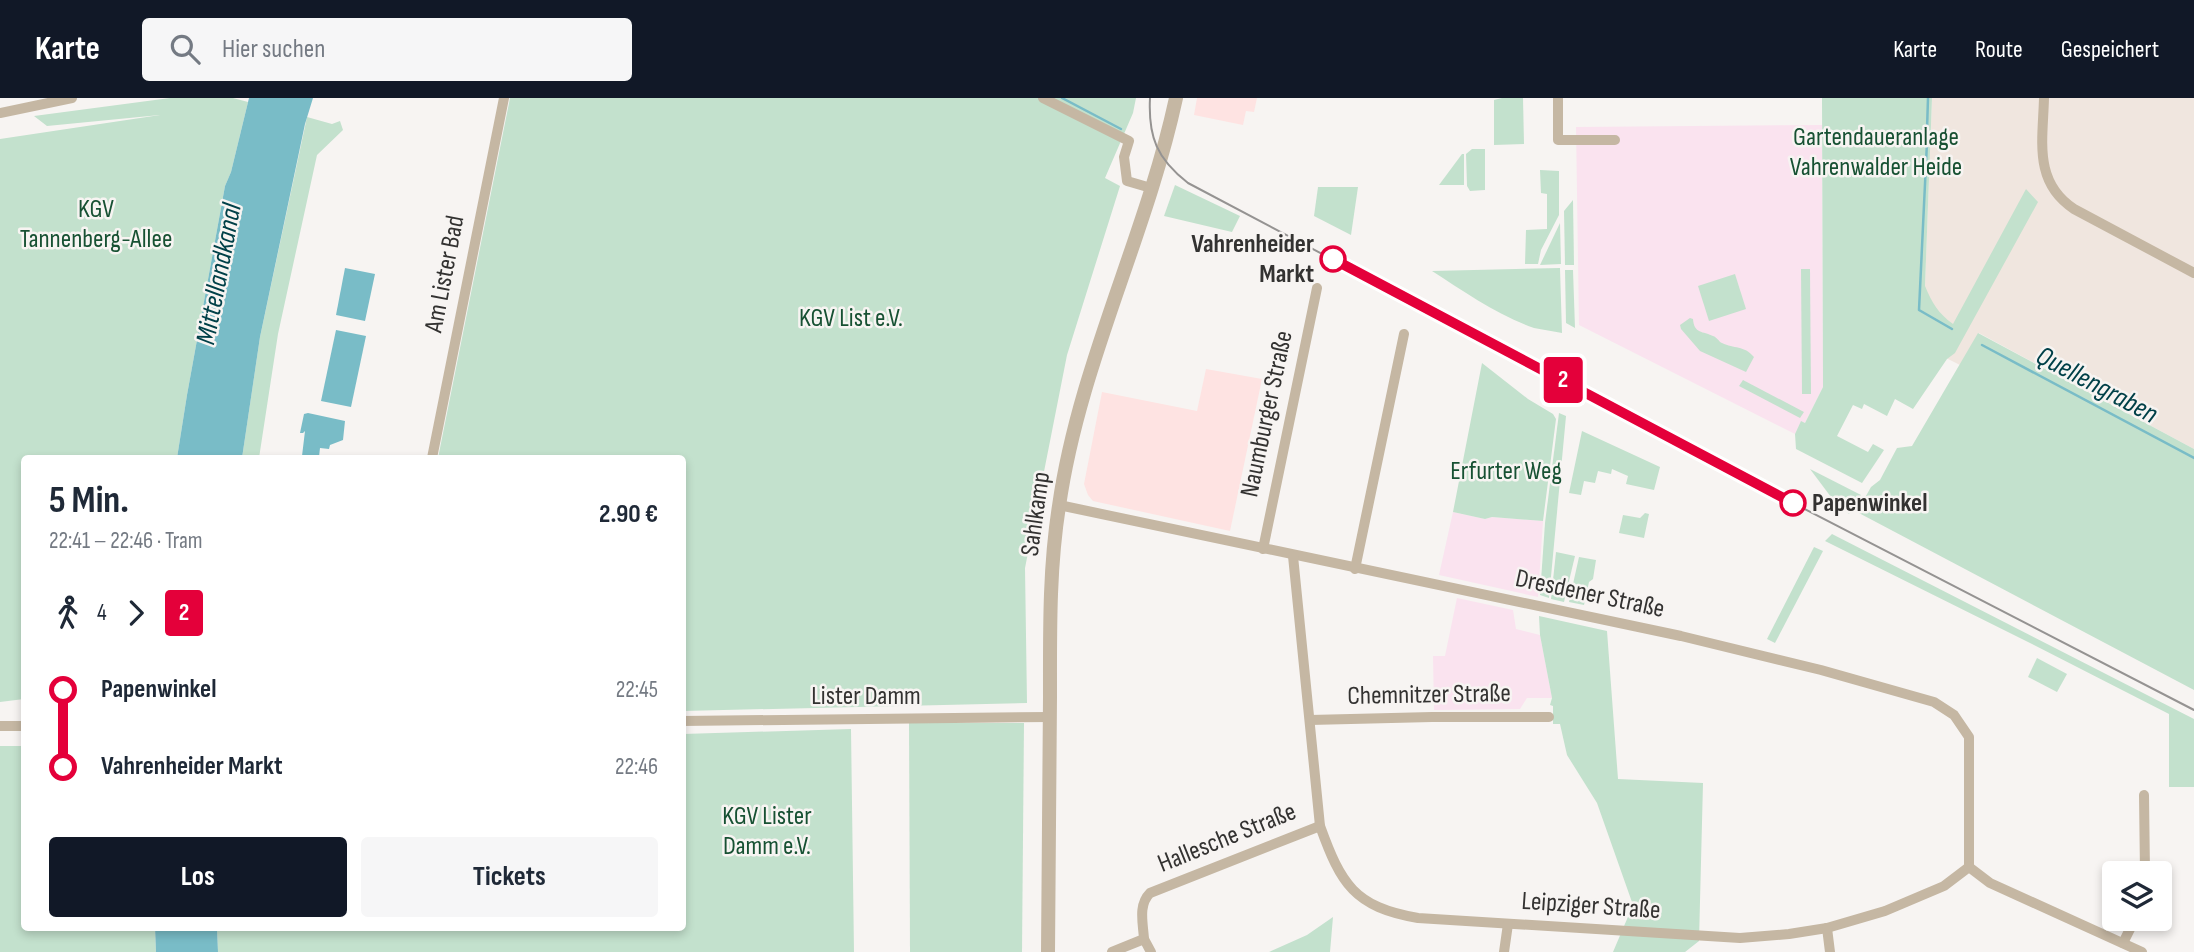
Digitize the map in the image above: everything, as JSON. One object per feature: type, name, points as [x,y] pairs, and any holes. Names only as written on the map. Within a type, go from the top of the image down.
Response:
[{"type":"street","points":[[0,113],[72,98]]},
{"type":"street","name":"Am Lister Bad","points":[[433,455],[504,98]]},
{"type":"street","points":[[1043,98],[1129,141],[1124,157],[1127,181],[1152,188]]},
{"type":"street","name":"Sahlkamp","points":[[1048,952],[1051,600],[1059,505],[1082,400],[1100,335],[1152,188],[1175,98]]},
{"type":"street","points":[[1558,98],[1558,140],[1615,140]]},
{"type":"street","points":[[2044,98],[2042,159],[2045,174],[2057,195],[2074,209],[2194,273]]},
{"type":"street","name":"Naumburger Straße","points":[[1263,549],[1317,288]]},
{"type":"street","points":[[1355,569],[1404,334]]},
{"type":"street","name":"Dresdener Straße","points":[[1059,505],[1681,636],[1821,670],[1934,702],[1954,715],[1969,737],[1969,867]]},
{"type":"street","name":"Leipziger Straße","points":[[1293,556],[1320,826],[1330,854],[1343,877],[1364,900],[1379,909],[1418,918],[1740,938],[1827,928],[1897,906],[1944,886],[1969,867]]},
{"type":"street","name":"Chemnitzer Straße","points":[[1310,720],[1549,717]]},
{"type":"street","name":"Lister Damm","points":[[686,721],[1050,718]]},
{"type":"street","points":[[0,726],[21,726]]},
{"type":"street","points":[[2144,794],[2146,861]]},
{"type":"street","name":"Hallesche Straße","points":[[1144,939],[1142,908],[1144,899],[1150,893],[1320,826]]},
{"type":"street","points":[[1969,867],[1990,883],[2142,952]]},
{"type":"street","points":[[1504,952],[1508,924]]},
{"type":"street","points":[[1827,928],[1830,952]]},
{"type":"street","points":[[2115,952],[2126,931]]},
{"type":"street","points":[[1112,952],[1144,939],[1151,952]]},
{"type":"shaded area","points":[[1197,98],[1257,98],[1254,112],[1246,111],[1243,125],[1194,115]]},
{"type":"shaded area","points":[[1932,98],[2194,98],[2194,449],[1979,333],[1960,365],[1912,341],[1925,286]]},
{"type":"shaded area","points":[[1822,125],[1823,387],[1805,423],[1801,422],[1795,434],[1579,325],[1576,127]]},
{"type":"shaded area","points":[[1206,369],[1262,379],[1230,531],[1093,501],[1084,484],[1102,392],[1197,411]]},
{"type":"shaded area","points":[[1453,512],[1485,519],[1492,517],[1543,521],[1538,597],[1439,575]]},
{"type":"shaded area","points":[[1457,598],[1513,610],[1516,629],[1540,635],[1552,698],[1527,698],[1520,709],[1434,710],[1433,656],[1445,656]]},
{"type":"green space","name":"KGV Tannenberg-Allee","points":[[170,98],[233,98],[248,102],[225,186],[177,455],[21,455],[21,699],[0,702],[0,139],[160,115],[47,126],[34,116]]},
{"type":"green space","name":"KGV List e.V.","points":[[510,98],[1136,98],[1133,113],[1105,178],[1120,186],[1067,355],[1025,568],[1027,703],[686,711],[686,455],[439,455]]},
{"type":"green space","points":[[1523,98],[1524,144],[1494,145],[1494,100]]},
{"type":"green space","name":"Gartendaueranlage Vahrenwalder Heide","points":[[1822,98],[1932,98],[1925,286],[1936,307],[1953,324],[2026,189],[2038,202],[1955,353],[1947,359],[1913,409],[1895,399],[1887,416],[1864,404],[1862,409],[1853,405],[1837,436],[1868,452],[1873,444],[1884,450],[1862,483],[1796,449],[1795,434],[1801,421],[1805,423],[1823,387]]},
{"type":"green space","points":[[307,117],[332,124],[340,121],[343,130],[317,155],[278,334],[259,455],[242,455],[260,337]]},
{"type":"green space","points":[[1472,149],[1485,149],[1485,190],[1470,191],[1467,186],[1466,154]]},
{"type":"green space","points":[[1462,154],[1464,185],[1439,185]]},
{"type":"green space","points":[[1540,170],[1559,171],[1559,215],[1541,250],[1538,264],[1525,264],[1526,230],[1547,229],[1547,194],[1541,193]]},
{"type":"green space","points":[[1175,185],[1240,216],[1232,232],[1164,216]]},
{"type":"green space","points":[[1318,187],[1358,187],[1351,235],[1314,216]]},
{"type":"green space","points":[[1573,200],[1574,265],[1565,265],[1564,211]]},
{"type":"green space","points":[[1560,223],[1561,264],[1540,265]]},
{"type":"green space","points":[[1560,268],[1562,333],[1534,328],[1508,317],[1432,271]]},
{"type":"green space","points":[[1801,269],[1810,269],[1811,394],[1802,394]]},
{"type":"green space","points":[[1565,270],[1573,270],[1575,328],[1566,323]]},
{"type":"green space","points":[[1735,274],[1746,309],[1709,321],[1698,286]]},
{"type":"green space","points":[[1690,318],[1700,331],[1726,345],[1750,353],[1754,357],[1746,372],[1700,351],[1681,329],[1680,325]]},
{"type":"green space","points":[[1978,333],[2194,449],[2194,690],[1857,512],[1871,487],[1880,480],[1897,448],[1912,446]]},
{"type":"green space","name":"Erfurter Weg","points":[[1482,363],[1528,399],[1553,414],[1556,419],[1543,521],[1492,517],[1485,519],[1453,512]]},
{"type":"green space","points":[[1743,380],[1804,412],[1800,418],[1739,386]]},
{"type":"green space","points":[[1559,413],[1566,416],[1549,598],[1540,595],[1545,523]]},
{"type":"green space","points":[[1582,431],[1660,467],[1654,490],[1626,484],[1628,476],[1612,469],[1611,474],[1598,471],[1595,483],[1584,481],[1581,495],[1569,493]]},
{"type":"green space","points":[[1810,469],[1861,495],[1849,514],[1834,501]]},
{"type":"green space","points":[[1645,513],[1649,514],[1644,538],[1619,533],[1623,515],[1640,518]]},
{"type":"green space","points":[[1832,534],[2194,719],[2194,787],[2169,787],[2169,714],[1825,541]]},
{"type":"green space","points":[[1814,547],[1823,551],[1775,643],[1767,639]]},
{"type":"green space","points":[[1556,552],[1575,556],[1564,602],[1551,599]]},
{"type":"green space","points":[[1579,557],[1596,560],[1584,605],[1569,602]]},
{"type":"green space","points":[[1539,616],[1607,631],[1618,779],[1703,783],[1699,941],[1685,952],[1613,952],[1633,905],[1597,803],[1567,755],[1560,724],[1553,724],[1553,706],[1550,705],[1552,698]]},
{"type":"green space","points":[[2037,658],[2067,674],[2057,692],[2028,677]]},
{"type":"green space","points":[[909,723],[1024,723],[1022,952],[910,952]]},
{"type":"green space","name":"KGV Lister Damm e.V.","points":[[851,729],[854,952],[218,952],[217,931],[686,931],[686,734]]},
{"type":"green space","points":[[0,746],[21,746],[21,931],[155,931],[156,952],[0,952]]},
{"type":"green space","points":[[1333,917],[1330,952],[1269,952],[1307,935]]},
{"type":"water","name":"Mittellandkanal","points":[[249,98],[313,98],[305,124],[260,337],[242,455],[177,455],[225,186],[231,172]]},
{"type":"water","points":[[345,268],[375,274],[365,321],[336,315]]},
{"type":"water","points":[[336,330],[366,336],[351,407],[321,401]]},
{"type":"water","points":[[304,414],[345,421],[343,440],[330,445],[329,449],[320,448],[319,455],[302,455],[305,431],[300,433]]},
{"type":"water","points":[[155,931],[217,931],[218,952],[156,952]]},
{"type":"waterway","points":[[1062,98],[1121,129]]},
{"type":"waterway","name":"Quellengraben","points":[[1927,130],[1928,98]]},
{"type":"waterway","name":"Quellengraben","points":[[1927,142],[1919,310],[1952,329]]},
{"type":"waterway","name":"Quellengraben","points":[[1982,345],[2194,458]]},
{"type":"tram line","points":[[1150,98],[1151,124],[1157,146],[1169,165],[1188,183],[1793,503],[2194,710]]},
{"type":"tram line","name":"2","points":[[1333,259],[1793,503]]},
{"type":"place","name":"Vahrenheider Markt","points":[[1333,259]]},
{"type":"place","name":"Papenwinkel","points":[[1793,503]]}]
